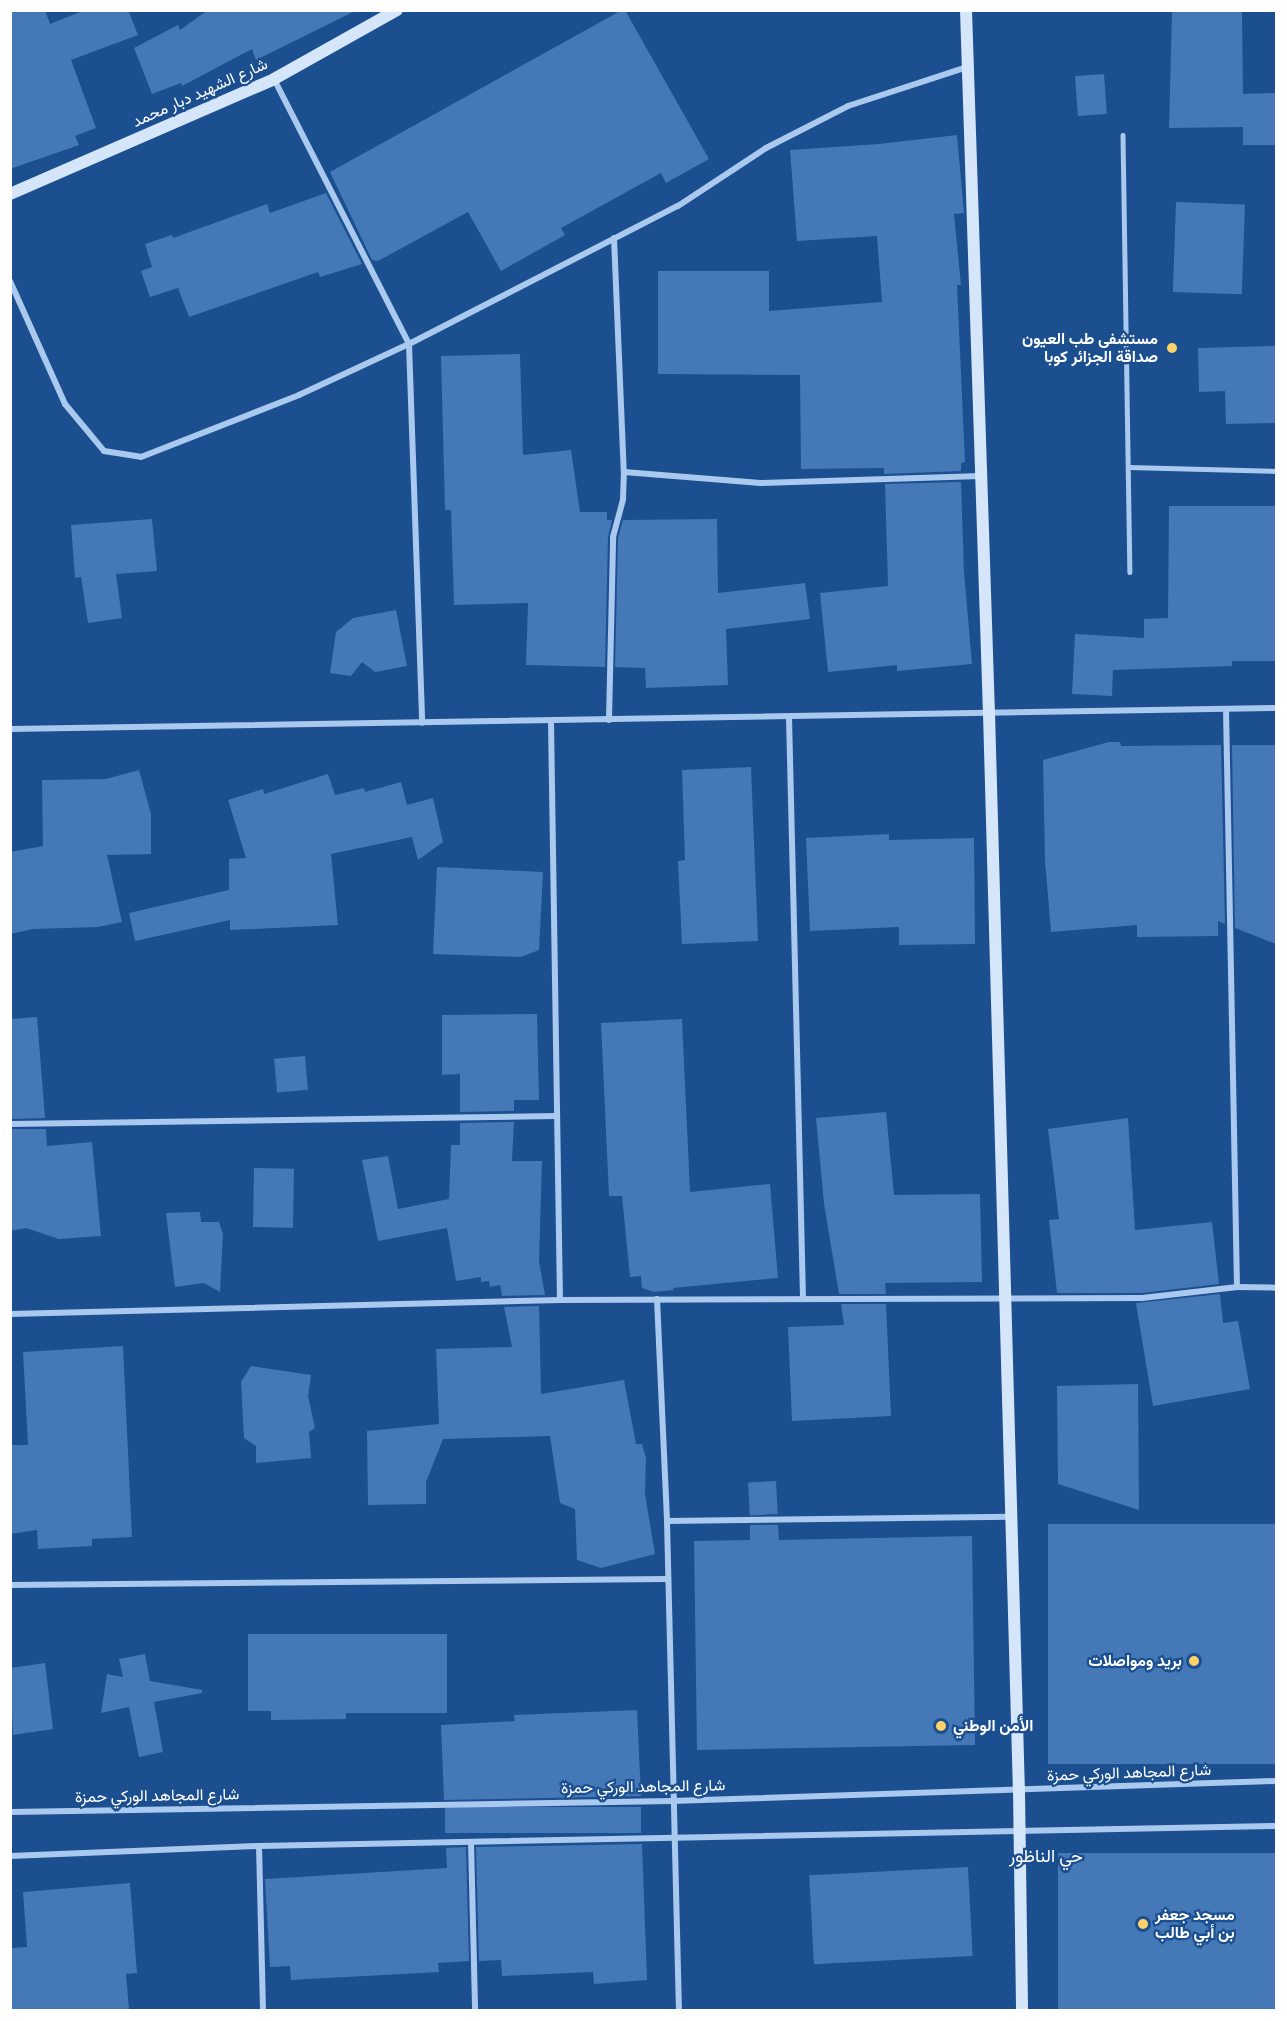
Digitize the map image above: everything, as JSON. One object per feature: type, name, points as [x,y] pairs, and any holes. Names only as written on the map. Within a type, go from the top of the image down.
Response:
[{"type":"street","name":"شارع الشهيد دبار محمد","points":[[10,194],[274,79],[397,10]]},
{"type":"street","points":[[966,10],[989,713],[1019,1791],[1022,2010]]},
{"type":"street","points":[[10,281],[65,404],[104,451],[141,457],[299,395],[409,344],[678,206],[766,148],[848,106],[968,67]]},
{"type":"street","points":[[274,79],[409,344],[422,723]]},
{"type":"street","points":[[609,720],[613,537],[623,499],[624,472],[614,238]]},
{"type":"street","points":[[624,472],[760,483],[981,476]]},
{"type":"street","points":[[10,729],[551,722],[1276,708]]},
{"type":"street","points":[[1226,709],[1237,1287]]},
{"type":"street","points":[[789,717],[803,1298]]},
{"type":"street","points":[[551,722],[560,1300]]},
{"type":"street","points":[[10,1124],[557,1116]]},
{"type":"street","points":[[10,1314],[560,1300],[1142,1298],[1237,1287],[1276,1288]]},
{"type":"street","points":[[657,1299],[668,1580],[679,2010]]},
{"type":"street","points":[[666,1521],[1010,1517]]},
{"type":"street","points":[[10,1584],[668,1580]]},
{"type":"street","name":"شارع المجاهد الوركي حمزة","points":[[10,1812],[672,1801],[1276,1781]]},
{"type":"street","points":[[10,1856],[259,1846],[1020,1833],[1276,1826]]},
{"type":"street","points":[[471,1842],[475,2010]]},
{"type":"street","points":[[259,1846],[263,2010]]},
{"type":"lane","points":[[1123,135],[1130,572]]},
{"type":"lane","points":[[1128,467],[1276,471]]},
{"type":"building","points":[[10,10],[45,10],[50,24],[85,10],[128,10],[138,35],[71,60],[96,128],[75,136],[79,145],[10,169]]},
{"type":"building","points":[[208,10],[357,10],[256,60],[252,49],[182,86],[181,83],[152,94],[134,48],[178,25],[180,30]]},
{"type":"building","points":[[625,10],[709,159],[666,183],[661,173],[561,228],[565,235],[501,271],[468,212],[378,261],[372,260],[330,172]]},
{"type":"building","points":[[1172,10],[1242,10],[1243,94],[1275,93],[1275,145],[1243,145],[1243,127],[1169,128]]},
{"type":"building","points":[[1104,74],[1107,114],[1078,116],[1075,76]]},
{"type":"building","points":[[957,135],[964,213],[954,214],[961,285],[957,285],[965,462],[961,463],[961,471],[884,474],[884,468],[801,469],[800,375],[658,374],[658,271],[769,271],[769,311],[882,302],[877,236],[797,241],[790,150],[879,144]]},
{"type":"building","points":[[326,193],[362,264],[320,277],[318,272],[189,317],[178,288],[150,297],[141,271],[152,267],[145,244],[172,235],[173,238],[267,204],[270,213]]},
{"type":"building","points":[[1176,202],[1245,204],[1242,294],[1173,292]]},
{"type":"building","points":[[1276,346],[1276,423],[1226,424],[1225,391],[1199,392],[1198,348]]},
{"type":"building","points":[[520,354],[523,455],[571,450],[580,512],[607,512],[607,520],[612,520],[608,537],[605,667],[526,665],[528,603],[454,605],[451,510],[445,510],[441,356]]},
{"type":"building","points":[[961,482],[964,572],[972,664],[897,671],[897,665],[828,672],[820,593],[888,586],[885,484]]},
{"type":"building","points":[[1169,506],[1276,506],[1276,661],[1232,661],[1232,666],[1113,670],[1112,696],[1072,694],[1075,634],[1144,638],[1144,619],[1168,618]]},
{"type":"building","points":[[152,519],[157,571],[116,574],[122,618],[88,623],[81,577],[75,578],[71,525]]},
{"type":"building","points":[[717,519],[718,593],[805,583],[810,619],[726,629],[728,685],[646,688],[645,668],[615,667],[618,538],[623,520]]},
{"type":"building","points":[[396,610],[407,666],[375,672],[362,662],[351,676],[330,673],[336,632],[353,618]]},
{"type":"building","points":[[1109,742],[1120,742],[1121,746],[1221,745],[1225,924],[1218,921],[1218,936],[1137,937],[1137,925],[1051,932],[1045,860],[1043,760]]},
{"type":"building","points":[[1232,745],[1276,745],[1276,944],[1235,928]]},
{"type":"building","points":[[751,767],[758,941],[682,944],[678,861],[685,860],[682,770]]},
{"type":"building","points":[[139,770],[151,814],[151,854],[107,855],[122,922],[98,927],[33,929],[10,934],[10,852],[43,846],[42,780],[106,779]]},
{"type":"building","points":[[328,774],[335,795],[364,788],[365,792],[401,782],[407,805],[433,798],[443,842],[418,860],[412,837],[331,854],[338,925],[230,930],[230,920],[135,941],[129,913],[229,890],[229,859],[246,858],[228,800],[263,789],[264,794]]},
{"type":"building","points":[[889,834],[889,840],[974,838],[975,944],[899,945],[899,927],[810,931],[806,838]]},
{"type":"building","points":[[437,867],[543,872],[539,950],[521,957],[433,954]]},
{"type":"building","points":[[537,1014],[539,1100],[514,1100],[514,1111],[460,1112],[460,1074],[442,1075],[442,1015]]},
{"type":"building","points":[[37,1017],[45,1118],[10,1119],[10,1019]]},
{"type":"building","points":[[682,1019],[690,1192],[770,1184],[778,1278],[673,1288],[674,1290],[654,1292],[642,1288],[641,1276],[630,1277],[622,1196],[609,1196],[601,1023]]},
{"type":"building","points":[[305,1056],[308,1090],[277,1093],[274,1059]]},
{"type":"building","points":[[886,1112],[894,1195],[980,1194],[982,1282],[885,1283],[886,1294],[839,1294],[824,1204],[816,1118]]},
{"type":"building","points":[[1128,1118],[1135,1230],[1212,1222],[1219,1284],[1142,1293],[1057,1293],[1049,1220],[1059,1219],[1048,1129]]},
{"type":"building","points":[[514,1122],[512,1161],[542,1161],[539,1261],[545,1295],[502,1296],[500,1285],[490,1287],[489,1281],[481,1282],[481,1277],[456,1281],[447,1228],[378,1241],[362,1160],[388,1156],[398,1209],[449,1199],[451,1145],[460,1145],[460,1123]]},
{"type":"building","points":[[10,1129],[46,1129],[47,1146],[92,1142],[101,1236],[59,1239],[26,1228],[10,1231]]},
{"type":"building","points":[[254,1168],[294,1169],[293,1228],[253,1227]]},
{"type":"building","points":[[200,1212],[201,1222],[219,1222],[223,1234],[220,1292],[204,1283],[175,1287],[166,1213]]},
{"type":"building","points":[[1220,1294],[1223,1323],[1238,1321],[1250,1389],[1153,1406],[1136,1303]]},
{"type":"building","points":[[841,1304],[886,1304],[891,1416],[792,1421],[788,1327],[844,1325]]},
{"type":"building","points":[[539,1306],[541,1394],[624,1380],[636,1444],[642,1444],[646,1458],[645,1494],[655,1554],[601,1568],[577,1560],[575,1509],[560,1503],[550,1436],[443,1439],[426,1482],[426,1504],[368,1505],[367,1431],[439,1424],[436,1349],[512,1347],[504,1307]]},
{"type":"building","points":[[123,1346],[132,1537],[92,1539],[92,1546],[38,1549],[37,1530],[10,1534],[10,1445],[28,1445],[23,1352]]},
{"type":"building","points":[[251,1366],[311,1375],[308,1396],[315,1428],[309,1432],[311,1458],[256,1463],[256,1446],[244,1438],[241,1382]]},
{"type":"building","points":[[1138,1384],[1139,1510],[1058,1484],[1057,1386]]},
{"type":"building","points":[[776,1481],[778,1514],[750,1515],[748,1482]]},
{"type":"building","points":[[1048,1524],[1276,1524],[1276,1764],[1048,1764]]},
{"type":"building","points":[[750,1525],[778,1525],[779,1540],[972,1536],[975,1745],[697,1750],[694,1541],[750,1540]]},
{"type":"building","points":[[248,1634],[447,1634],[447,1713],[346,1713],[346,1719],[271,1720],[271,1711],[248,1711]]},
{"type":"building","points":[[145,1654],[150,1681],[202,1690],[202,1693],[154,1702],[163,1752],[139,1757],[129,1707],[101,1713],[107,1674],[123,1677],[119,1659]]},
{"type":"building","points":[[45,1663],[53,1729],[13,1735],[10,1668]]},
{"type":"building","points":[[637,1710],[641,1796],[444,1800],[441,1725],[515,1721],[514,1715]]},
{"type":"building","points":[[445,1807],[641,1807],[641,1833],[445,1833]]},
{"type":"building","points":[[642,1844],[647,1980],[594,1984],[593,1972],[502,1976],[501,1960],[479,1961],[476,1847]]},
{"type":"building","points":[[466,1847],[469,1961],[438,1963],[439,1972],[291,1980],[290,1966],[270,1967],[265,1879],[447,1868],[446,1848]]},
{"type":"building","points":[[1058,1853],[1276,1853],[1276,2010],[1058,2010]]},
{"type":"building","points":[[968,1867],[973,1956],[814,1964],[809,1875]]},
{"type":"building","points":[[130,1883],[137,1973],[126,1974],[129,2010],[10,2010],[10,1948],[27,1947],[23,1892]]},
{"type":"place","name":"مستشفى طب العيون صداقة الجزائر كوبا","points":[[1172,348]]},
{"type":"place","name":"بريد ومواصلات","points":[[1194,1661]]},
{"type":"place","name":"الأمن الوطني","points":[[941,1726]]},
{"type":"place","name":"مسجد جعفر بن أبي طالب","points":[[1143,1924]]},
{"type":"district","name":"حي الناظور","points":[[1046,1856]]}]
